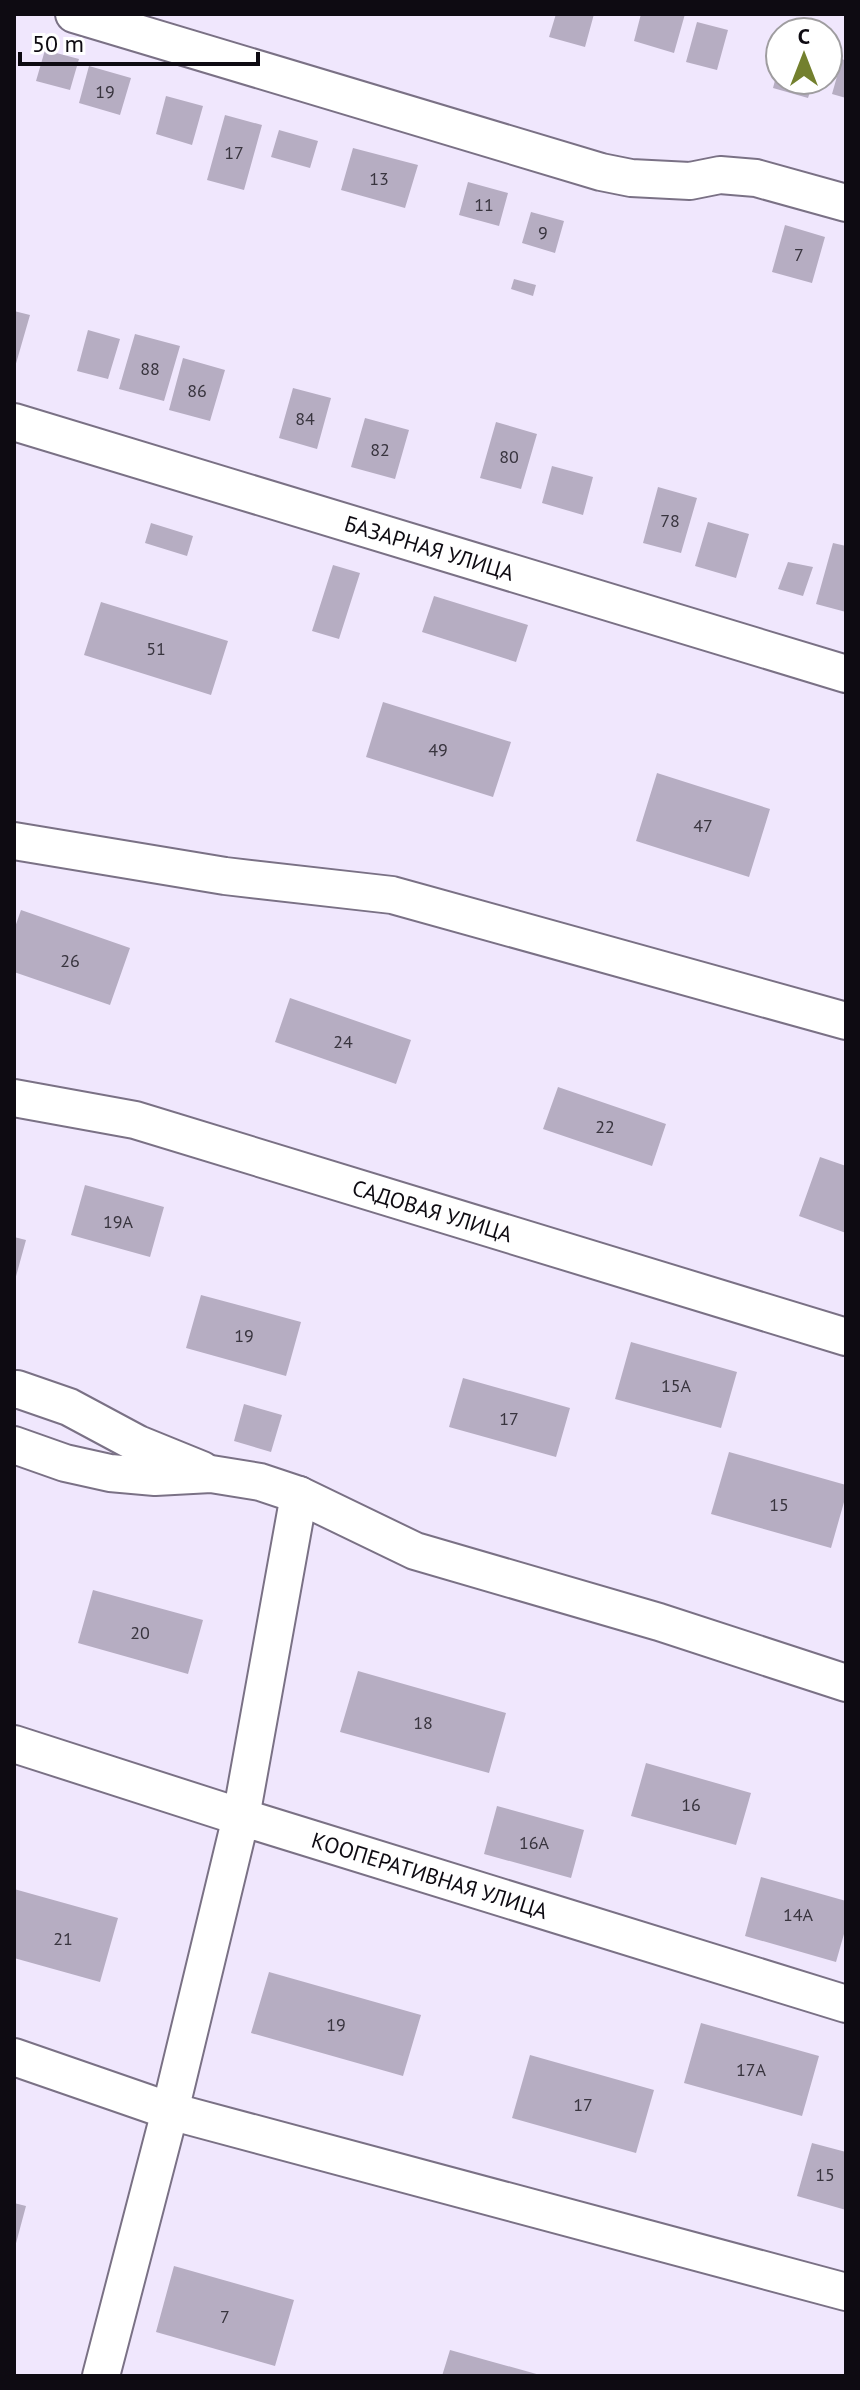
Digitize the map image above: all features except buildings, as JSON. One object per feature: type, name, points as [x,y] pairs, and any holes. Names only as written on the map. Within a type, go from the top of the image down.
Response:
[{"type":"street","points":[[74,14],[601,172],[631,178],[690,181],[720,175],[756,178],[846,203]]},
{"type":"street","name":"БАЗАРНАЯ УЛИЦА","points":[[14,422],[846,674]]},
{"type":"street","points":[[14,841],[225,876],[392,895],[846,1021]]},
{"type":"street","name":"САДОВАЯ УЛИЦА","points":[[14,1098],[135,1120],[846,1337]]},
{"type":"street","points":[[14,1390],[69,1407],[138,1444],[211,1474]]},
{"type":"street","points":[[15,1451],[110,1473],[155,1477],[211,1474],[260,1482],[299,1495],[415,1551],[659,1622],[846,1683]]},
{"type":"street","points":[[101,2376],[170,2111],[241,1817],[299,1495]]},
{"type":"street","name":"КООПЕРАТИВНАЯ УЛИЦА","points":[[14,1744],[846,2004]]},
{"type":"street","points":[[14,2057],[170,2111],[846,2292]]}]
